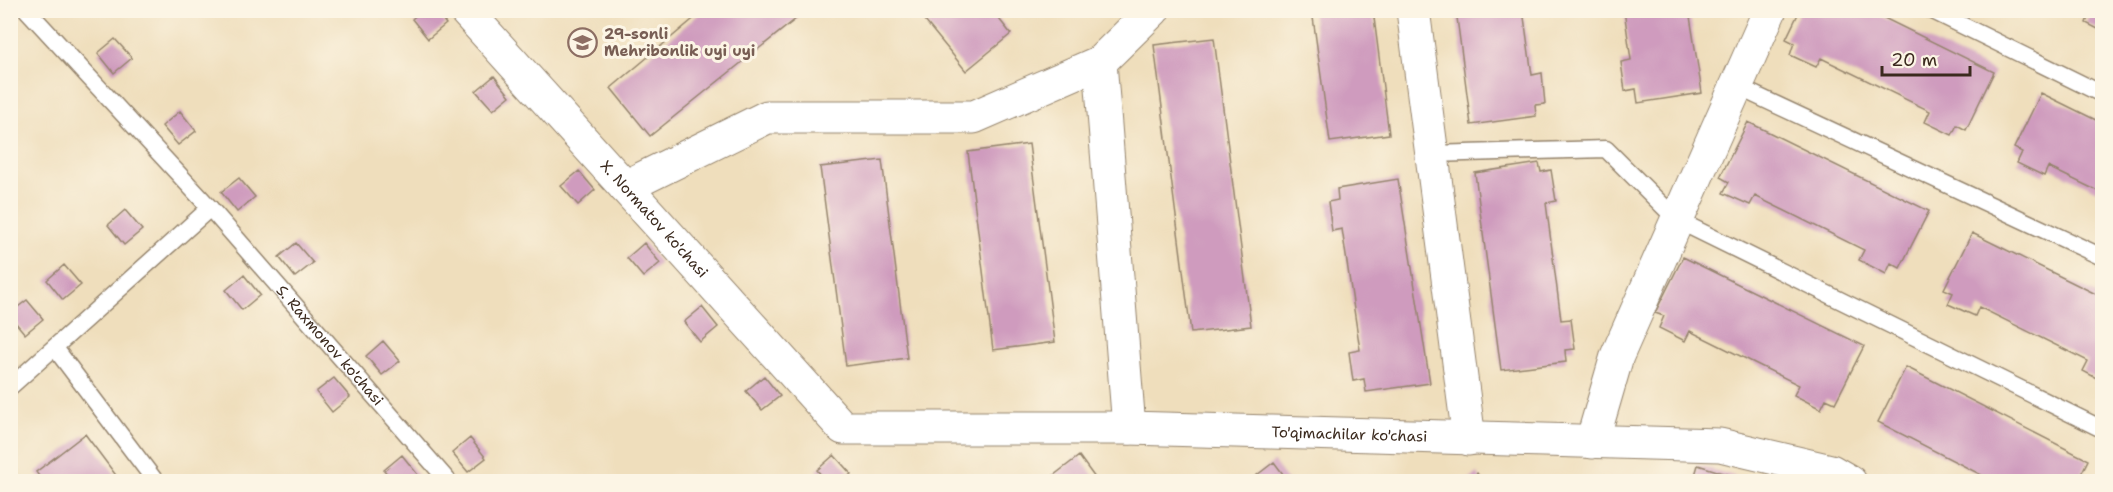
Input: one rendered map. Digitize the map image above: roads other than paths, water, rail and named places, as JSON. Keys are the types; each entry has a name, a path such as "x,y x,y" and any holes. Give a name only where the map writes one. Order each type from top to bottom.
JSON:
{"street":[{"name":"X. Normatov ko'chasi","path":"465,10 843,428"},
{"path":"625,187 767,117 974,117 1100,62 1153,10"},
{"path":"1413,10 1469,440"},
{"path":"1592,442 1617,356 1770,10"},
{"path":"1100,62 1129,428"},
{"name":"To'qimachilar ko'chasi","path":"843,428 1129,428 1469,440 1720,445 1831,471 1850,482"}],"lane":[{"name":"S. Raxmonov ko'chasi","path":"27,10 210,208 449,482"},
{"path":"1931,10 2103,94"},
{"path":"1736,86 2103,256"},
{"path":"1432,154 1606,149 1677,220 2103,429"},
{"path":"10,387 210,208"},
{"path":"55,348 156,482"}],"place":[{"name":"29-sonli Mehribonlik uyi uyi","path":"583,43"}]}
